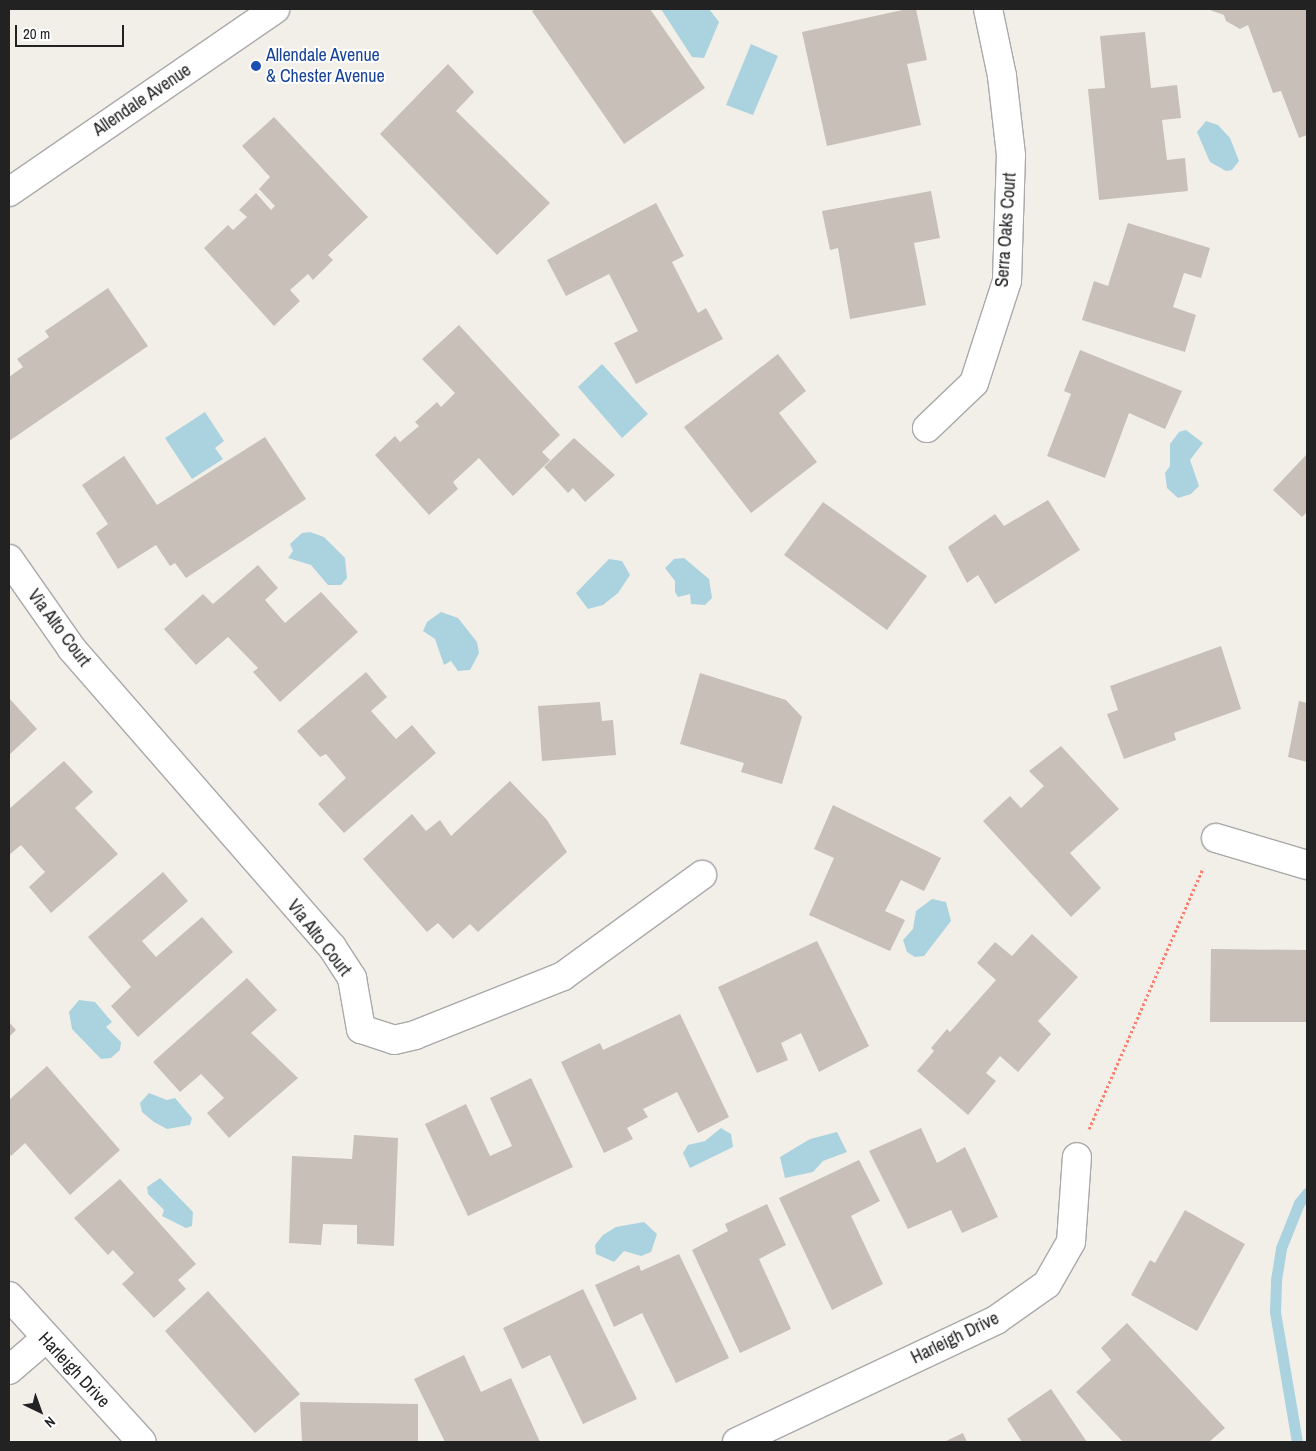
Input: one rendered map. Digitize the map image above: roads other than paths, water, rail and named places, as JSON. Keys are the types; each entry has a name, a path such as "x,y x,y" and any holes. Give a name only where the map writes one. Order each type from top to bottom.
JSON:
{"street":[{"name":"Allendale Avenue","path":"9,192 275,9"},
{"name":"Serra Oaks Court","path":"926,428 974,383 1007,281 1011,155 1002,76 988,9"},
{"name":"Via Alto Court","path":"9,559 72,649 332,948 352,978 361,1029 394,1040 563,976 702,875"},
{"path":"1216,838 1307,865"},
{"name":"Harleigh Drive","path":"737,1442 996,1320 1047,1284 1071,1242 1077,1157"},
{"name":"Harleigh Drive","path":"9,1296 45,1339 142,1442"},
{"path":"9,1370 45,1339"}],"water":[{"path":"661,9 709,9 719,22 704,58 692,57"},
{"path":"751,44 778,56 753,115 726,105"},
{"path":"1206,121 1218,125 1230,138 1239,161 1232,170 1226,171 1210,162 1197,132"},
{"path":"602,364 648,414 622,438 578,387"},
{"path":"205,412 224,441 215,448 223,459 192,479 165,438"},
{"path":"1186,430 1203,443 1190,460 1199,486 1191,494 1178,498 1167,488 1165,473 1170,466 1170,444 1179,432"},
{"path":"310,532 324,537 345,558 347,578 341,585 328,585 311,565 288,558 293,551 290,544 302,533"},
{"path":"684,558 709,579 712,598 705,605 691,604 690,594 678,597 675,592 675,581 665,568 674,559"},
{"path":"609,559 622,561 630,575 618,593 603,605 588,609 576,593"},
{"path":"441,612 458,618 477,642 479,653 470,670 458,671 451,661 444,665 435,639 423,631 427,622"},
{"path":"932,899 946,902 951,921 924,956 915,957 907,952 903,940 913,929 916,911"},
{"path":"79,1000 95,1002 112,1022 106,1027 121,1042 120,1050 111,1058 101,1059 72,1029 69,1012"},
{"path":"149,1093 167,1100 175,1098 192,1118 190,1125 167,1129 154,1122 142,1112 140,1103"},
{"path":"721,1128 731,1134 733,1147 690,1168 683,1153 688,1145 705,1141"},
{"path":"837,1132 847,1152 823,1161 813,1172 785,1178 780,1157 810,1139"},
{"path":"160,1178 193,1212 192,1226 186,1228 162,1216 164,1210 148,1194 147,1187"},
{"path":"644,1222 657,1234 651,1252 641,1256 624,1251 614,1262 596,1254 595,1245 603,1235 616,1227"}],"waterway":[{"path":"1297,1442 1275,1312 1276,1280 1281,1248 1299,1203 1307,1193"}],"place":[{"name":"Allendale Avenue & Chester Avenue","path":"256,66"}]}
